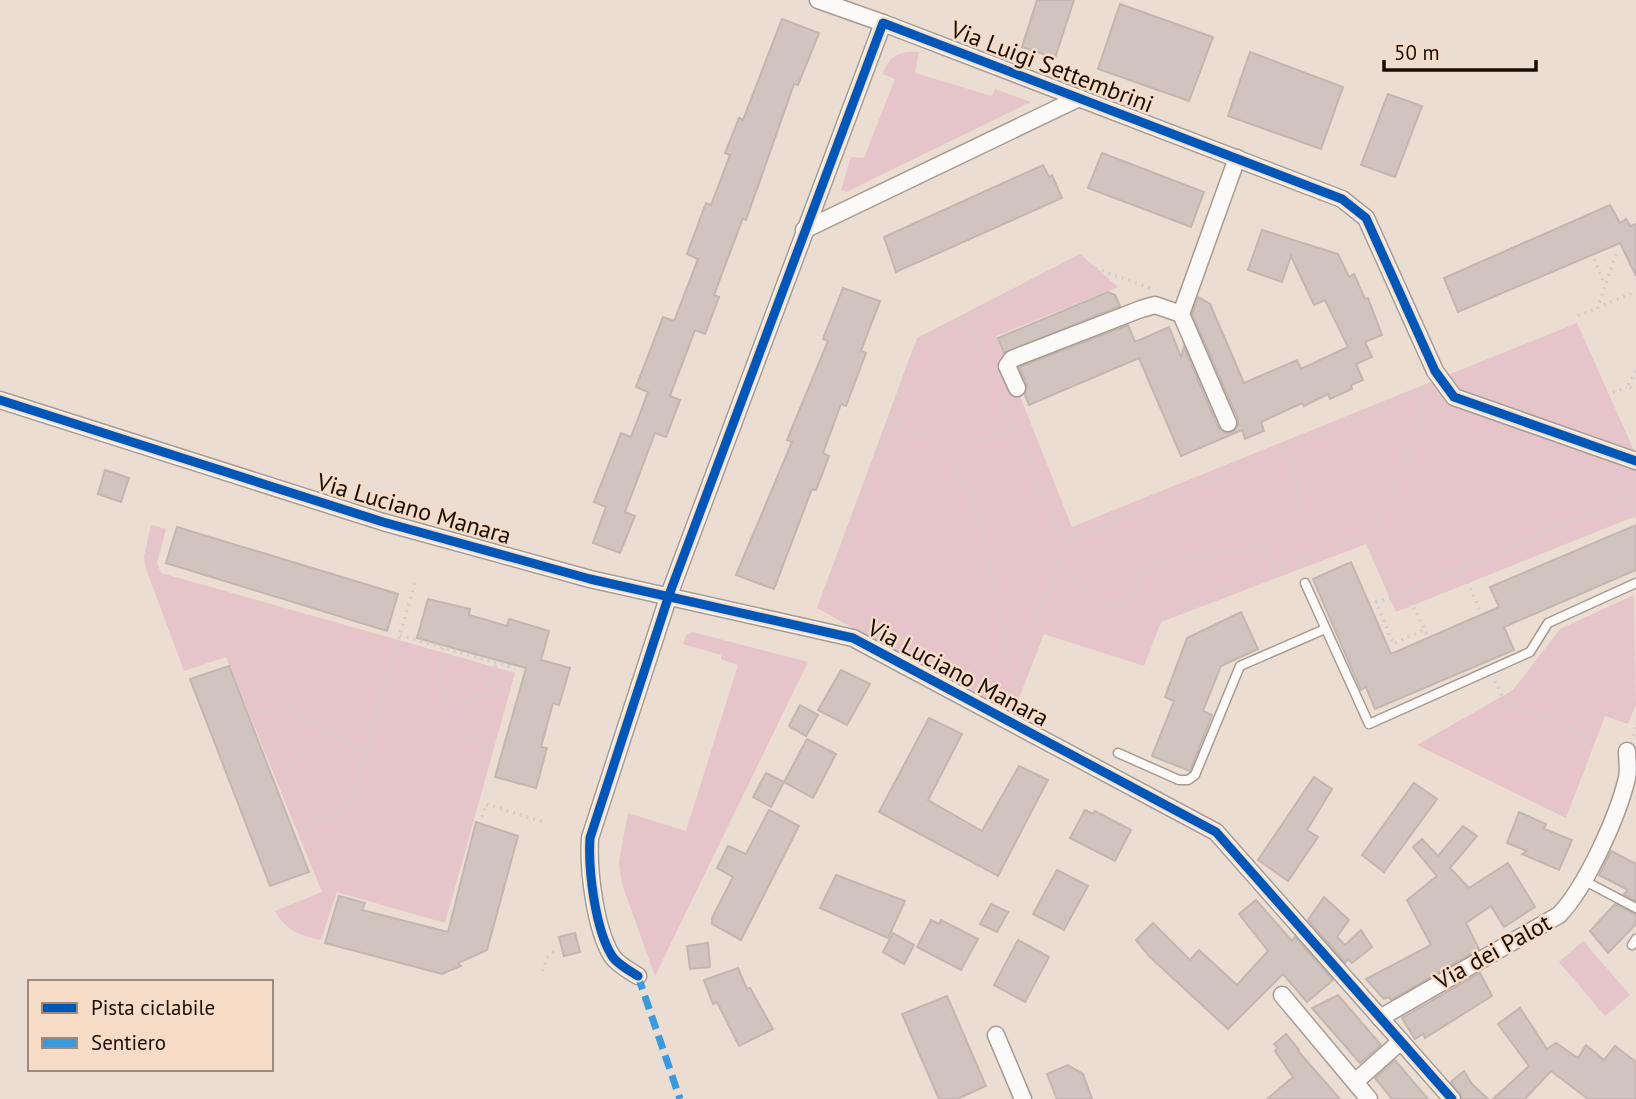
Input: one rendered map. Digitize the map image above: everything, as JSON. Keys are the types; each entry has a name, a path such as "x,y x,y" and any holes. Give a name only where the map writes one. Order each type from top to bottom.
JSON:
{"street":[{"name":"Via Luigi Settembrini","path":"818,0 1342,199 1366,218 1435,371 1454,397 1636,461"},
{"path":"638,976 612,957 603,933 590,878 590,838 669,595 883,23"},
{"path":"804,230 1079,98"},
{"path":"1228,423 1183,307 1237,158"},
{"path":"1017,388 1007,366 1012,359 1141,309 1155,306 1183,307"},
{"name":"Via Luciano Manara","path":"0,400 383,522 590,579 853,638 1216,832 1452,1099"},
{"name":"Via dei Palot","path":"1380,1018 1559,915 1574,900 1603,841 1628,776 1627,751"},
{"path":"1282,995 1369,1099"},
{"path":"996,1035 1023,1099"},
{"path":"1355,1082 1401,1041"}],"lane":[{"path":"1305,583 1369,724 1530,652 1548,623 1636,583"},
{"path":"1118,753 1179,780 1188,780 1195,775 1240,666 1325,629"},
{"path":"1583,880 1636,908"}],"path":[{"path":"1597,309 1617,252"},
{"path":"1594,259 1605,285"},
{"path":"827,590 918,341 1078,262 1183,307"},
{"path":"1578,316 1634,292"},
{"path":"965,319 992,379"},
{"path":"1627,387 1636,371"},
{"path":"1613,393 1627,387 1636,389"},
{"path":"1066,545 1422,389 1422,409 1412,453 1367,537"},
{"path":"997,391 1066,545 1000,717"},
{"path":"889,421 933,437"},
{"path":"970,444 1013,428"},
{"path":"1059,565 1100,602 1114,605 1123,604 1147,567 1157,562 1253,548 1262,544 1275,537 1291,521 1296,505 1296,477 1286,447"},
{"path":"957,467 968,491 990,571 1013,684"},
{"path":"1395,597 1408,594 1636,493"},
{"path":"1628,497 1636,518"},
{"path":"1262,544 1274,570"},
{"path":"1462,569 1480,611"},
{"path":"298,831 350,805 415,583"},
{"path":"1408,594 1427,635"},
{"path":"400,635 515,668"},
{"path":"443,648 439,675 452,712 473,738 491,747"},
{"path":"452,712 484,693 498,663"},
{"path":"1489,671 1506,702 1595,739"},
{"path":"484,693 505,695"},
{"path":"254,712 288,708 366,752"},
{"path":"282,773 327,731"},
{"path":"482,817 486,804 543,822"},
{"path":"542,971 548,957 555,951"}],"shaded area":[{"path":"906,52 919,52 915,73 992,96 995,89 1031,102 846,192 841,190 851,157 864,158 895,79 883,74 885,68 896,56"},
{"path":"1080,254 1118,287 996,336 1072,527 1577,323 1636,455 1636,516 1396,612 1366,544 1161,622 1144,666 1044,634 1012,716 817,608 917,338"},
{"path":"151,525 166,529 157,563 161,573 515,673 445,923 337,892 321,940 294,931 279,918 275,911 322,892 226,657 184,671 145,566 144,556"},
{"path":"1634,595 1636,704 1628,724 1605,716 1566,818 1417,745 1513,690 1560,629"},
{"path":"692,632 808,662 655,976 622,884 619,862 628,813 686,831 738,665 721,659 721,655 683,644 686,635"},
{"path":"1583,941 1630,995 1605,1016 1559,962"}],"building":[{"path":"1037,0 1074,0 1055,58 1022,47"},
{"path":"1120,4 1213,37 1189,101 1098,69"},
{"path":"782,19 819,33 798,85 794,84 746,220 743,218 714,295 719,297 705,334 695,330 670,396 680,400 666,437 655,433 625,512 635,516 620,553 593,543 606,507 594,502 621,433 631,437 648,392 636,387 663,317 674,321 698,259 687,254 706,203 711,205 730,155 725,153 739,118 743,120"},
{"path":"1250,52 1343,87 1321,149 1228,116"},
{"path":"1388,94 1422,106 1395,177 1361,165"},
{"path":"1102,153 1204,192 1191,227 1088,188"},
{"path":"1043,165 1049,177 1052,175 1062,198 896,272 884,237"},
{"path":"1610,205 1620,223 1626,219 1630,226 1636,224 1636,276 1620,243 1458,312 1444,278"},
{"path":"1262,230 1338,254 1349,277 1354,274 1365,299 1368,298 1382,335 1365,342 1372,357 1356,364 1363,380 1351,385 1352,389 1330,399 1328,394 1304,406 1302,403 1261,422 1264,431 1245,439 1242,430 1181,456 1139,358 1029,405 1025,395 1027,384 1019,367 1128,325 1135,342 1169,327 1181,357 1184,347 1218,427 1226,433 1233,432 1238,425 1238,419 1192,314 1198,297 1210,304 1244,383 1297,360 1301,369 1348,347 1325,300 1314,305 1291,256 1282,282 1248,270"},
{"path":"843,288 880,301 861,351 866,353 846,406 841,404 823,453 829,456 816,490 812,489 774,589 736,575 792,442 787,440 828,341 823,339"},
{"path":"1108,292 1115,295 1120,306 1004,353 998,338"},
{"path":"105,470 129,478 121,502 98,494"},
{"path":"1636,525 1636,570 1504,627 1514,650 1375,709 1366,687 1361,690 1313,579 1351,562 1391,654 1499,607 1490,587"},
{"path":"177,527 398,594 387,631 166,563"},
{"path":"428,599 470,609 469,615 507,626 509,619 549,631 541,660 570,668 559,705 553,703 541,747 547,748 536,788 495,777 526,668 417,638"},
{"path":"1241,612 1258,649 1221,666 1203,711 1212,715 1190,771 1152,756 1174,701 1165,697 1187,638"},
{"path":"229,666 309,872 270,886 190,679"},
{"path":"841,670 870,684 847,725 818,710"},
{"path":"800,705 818,715 806,736 789,726"},
{"path":"929,718 962,734 928,800 982,831 1019,766 1048,780 998,876 879,812"},
{"path":"807,739 836,754 813,798 784,782"},
{"path":"766,773 784,782 771,807 753,797"},
{"path":"1314,777 1332,789 1307,830 1318,837 1288,881 1258,860"},
{"path":"1414,783 1437,799 1384,872 1362,855"},
{"path":"769,810 799,826 741,940 712,924 712,918 733,877 717,868 728,846 746,854"},
{"path":"1085,810 1093,814 1095,811 1131,830 1115,861 1070,838"},
{"path":"1519,812 1546,824 1544,829 1572,840 1559,870 1522,854 1527,851 1507,843"},
{"path":"476,822 518,836 487,950 458,963 461,966 442,974 325,943 339,896 365,903 362,910 448,932"},
{"path":"1463,826 1477,836 1450,868 1469,888 1508,863 1535,907 1504,927 1491,906 1466,923 1479,949 1391,1000 1389,997 1384,999 1366,979 1431,945 1407,900 1437,876 1413,847 1422,839 1438,856"},
{"path":"1611,851 1636,864 1636,901 1624,894 1628,890 1599,875"},
{"path":"1057,870 1088,886 1064,930 1033,914"},
{"path":"836,875 905,901 888,938 820,908"},
{"path":"1324,897 1349,920 1337,937 1345,945 1361,930 1372,947 1352,963 1348,959 1345,963 1308,920"},
{"path":"1256,900 1292,941 1295,937 1333,980 1307,1002 1283,974 1228,1029 1150,957 1136,940 1153,923 1190,960 1199,950 1237,985 1268,951 1239,914"},
{"path":"991,904 1008,912 997,932 980,924"},
{"path":"1615,904 1636,914 1636,924 1608,953 1590,931"},
{"path":"931,920 939,924 941,920 978,939 961,970 917,947"},
{"path":"575,933 580,952 564,956 559,937"},
{"path":"893,933 914,945 904,964 883,952"},
{"path":"1018,940 1049,957 1025,1002 994,985"},
{"path":"708,943 710,967 690,969 687,946"},
{"path":"738,968 747,989 750,988 773,1029 739,1046 717,1002 713,1004 704,980"},
{"path":"1480,973 1492,996 1425,1038 1423,1034 1415,1039 1402,1018"},
{"path":"1338,995 1381,1045 1360,1063 1312,1008"},
{"path":"947,996 986,1086 957,1099 939,1099 902,1014"},
{"path":"1520,1008 1547,1049 1556,1043 1578,1058 1586,1045 1604,1060 1615,1046 1636,1062 1636,1099 1588,1099 1551,1071 1525,1099 1493,1099 1529,1066 1498,1024"},
{"path":"1286,1034 1340,1099 1267,1099 1293,1077 1275,1051 1278,1048 1274,1044"},
{"path":"1395,1060 1428,1099 1392,1099 1375,1078"},
{"path":"1068,1065 1083,1074 1092,1099 1057,1099 1047,1074"},
{"path":"1464,1071 1472,1084 1488,1099 1462,1099 1451,1082"}],"marked path":[{"path":"638,976 680,1099"}],"cycle path":[{"path":"638,976 614,959 601,931 590,866 590,838 669,595 883,23 1342,199 1366,218 1435,371 1454,397 1636,461"},
{"path":"0,400 383,522 590,579 853,638 1216,832 1452,1099"}]}
